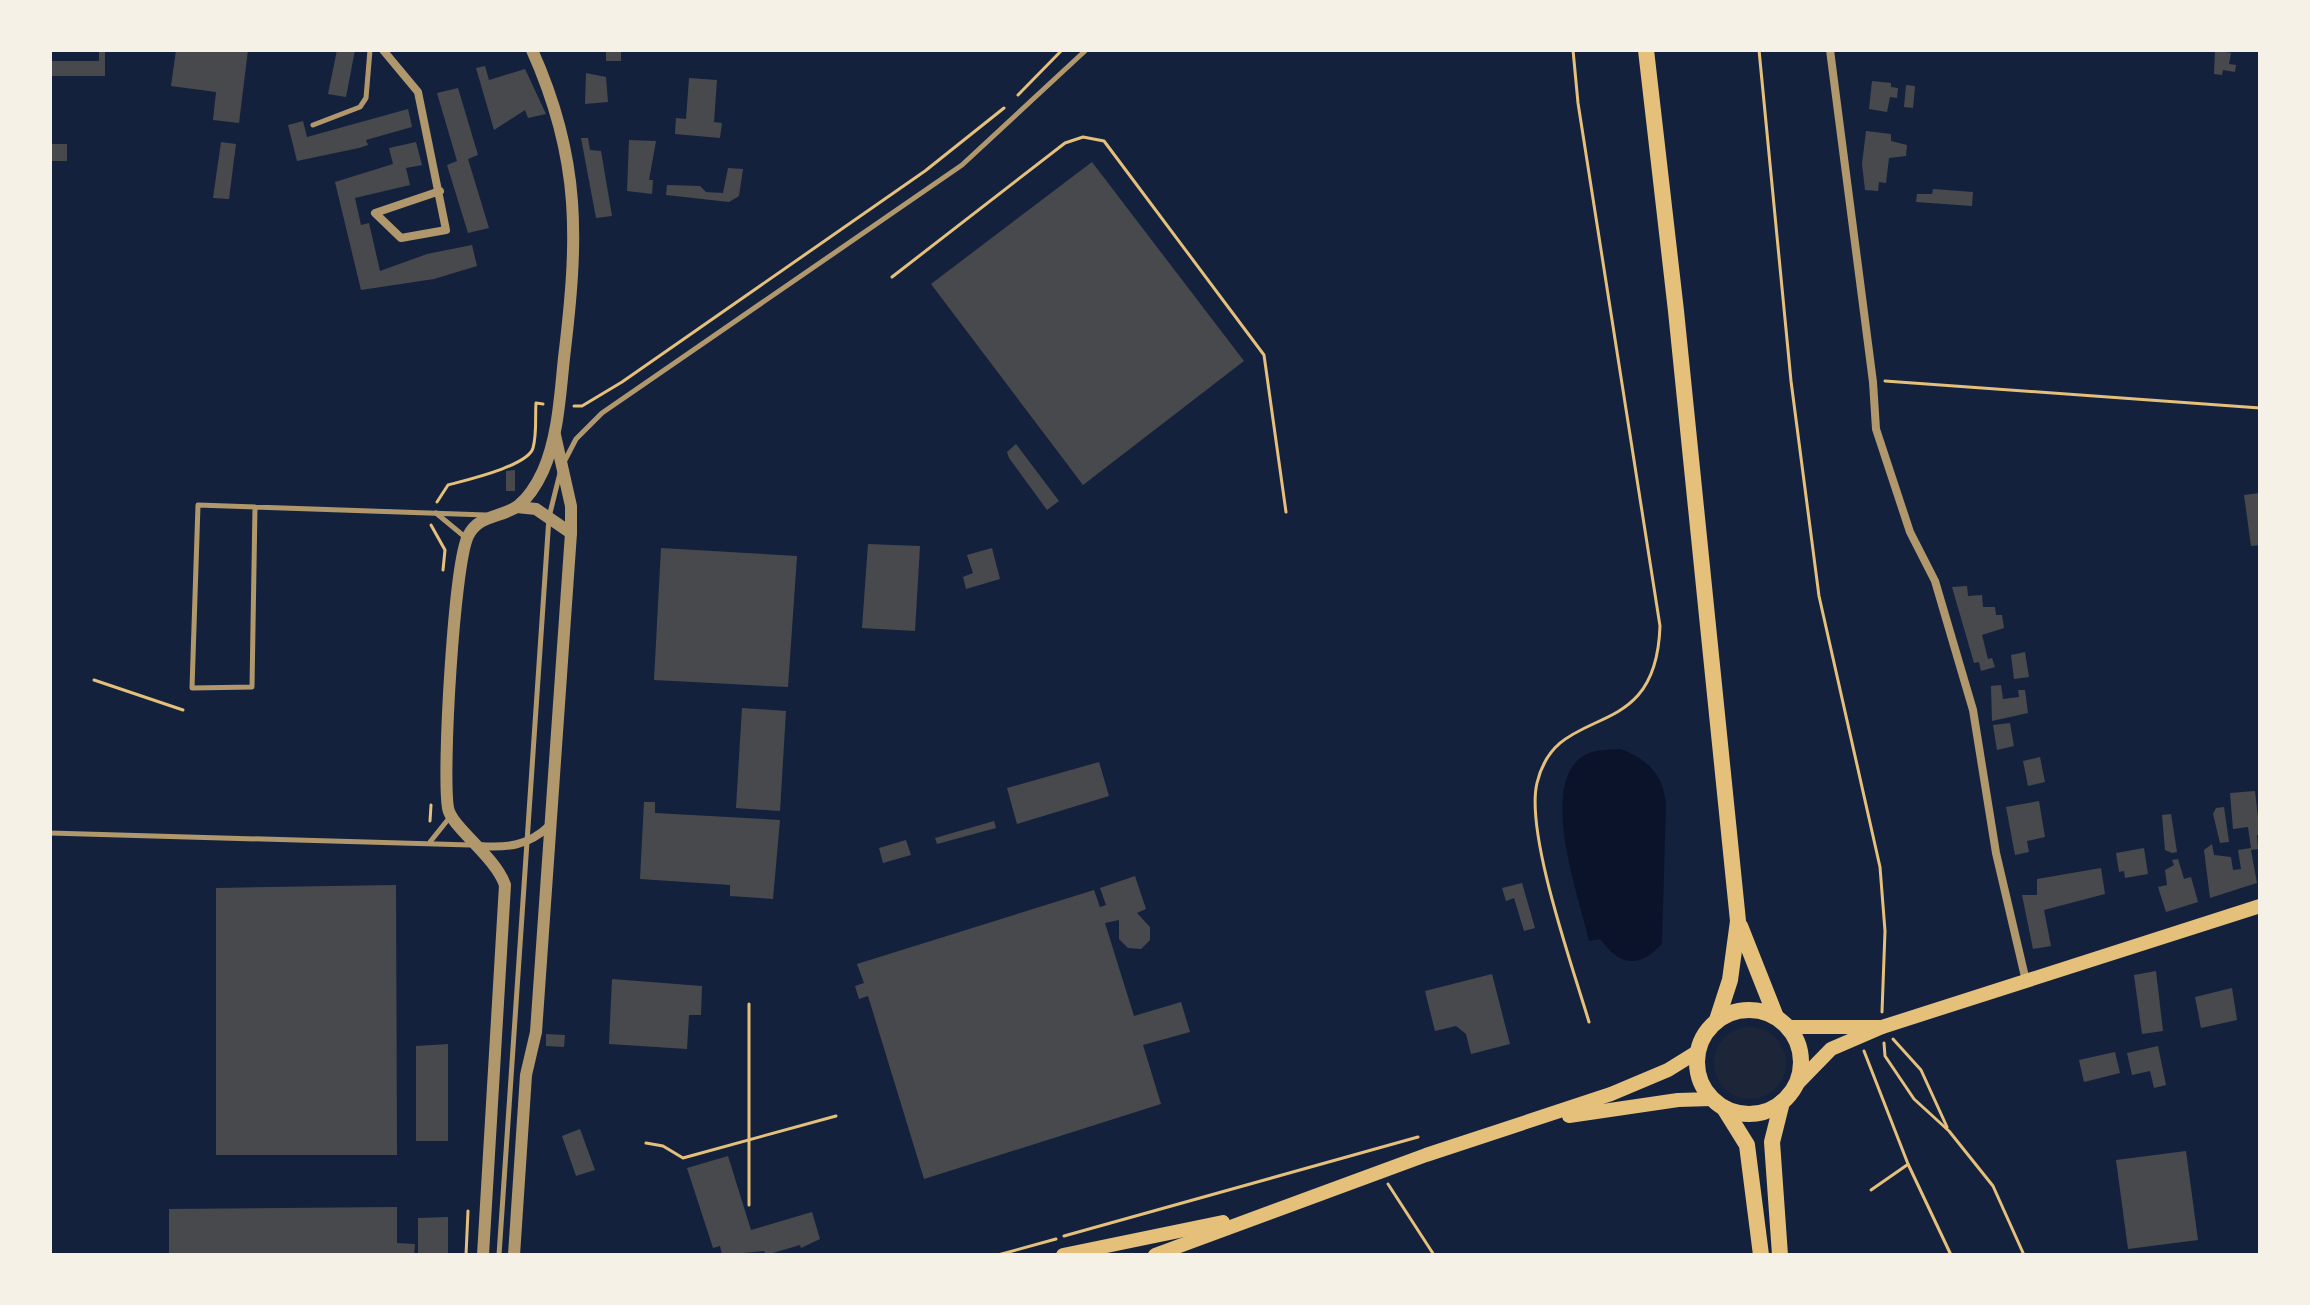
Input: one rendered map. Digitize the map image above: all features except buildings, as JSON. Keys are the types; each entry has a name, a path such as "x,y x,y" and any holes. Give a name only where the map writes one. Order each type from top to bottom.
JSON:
{"main road":[{"path":"1646,50 1676,311 1738,921 1730,980 1717,1020 1704,1034 1697,1052 1698,1077 1747,1145 1761,1255"},
{"path":"1780,1255 1772,1142 1782,1102 1831,1049 1882,1027 2260,906"},
{"path":"1738,921 1782,1022 1801,1055 1796,1085"},
{"path":"1717,1020 1746,1009 1782,1022 1882,1027"},
{"path":"1155,1255 1251,1217 1384,1173 1426,1155 1533,1122 1668,1070 1697,1052"},
{"path":"1533,1122 1678,1100 1718,1104 1754,1114 1782,1102"},
{"path":"1063,1255 1167,1231 1251,1217"}],"street":[{"path":"383,50 418,92 440,191 446,230 401,238 375,213 440,191"},
{"path":"517,507 539,479 554,432 575,245 570,162 557,109 532,50"},
{"path":"1830,50 1873,382 1876,429 1910,532 1935,581 1973,710 1996,853 2026,981"},
{"path":"514,1255 526,1075 536,1032 571,533 571,506 554,432"},
{"path":"483,1255 505,885 499,870 450,816 447,759 467,538 475,525 491,515 517,507 536,509 571,533"},
{"path":"479,846 504,848 525,843 549,826"}],"lane":[{"path":"313,125 360,107 366,98 370,50"},
{"path":"499,1255 549,517 562,467 576,439 602,413 962,165 1086,50"},
{"path":"255,507 252,687 192,688 198,505 491,515"},
{"path":"435,513 467,538"},
{"path":"430,842 450,816"},
{"path":"50,833 430,842 479,846"}],"path":[{"path":"443,581 445,550 431,524 438,496 448,485 490,473 528,457 533,449 536,403 582,406 622,382 905,185 1009,103 1062,50"},
{"path":"1573,50 1578,103 1660,626 1659,655 1648,685 1619,714 1571,733 1556,747 1537,783 1535,828 1589,1022"},
{"path":"1759,50 1791,381 1819,596 1880,867 1885,931 1882,1027 1885,1056 1914,1099 1949,1131 1993,1186 2024,1255"},
{"path":"892,277 1065,143 1083,137 1104,141 1264,355 1286,512"},
{"path":"1873,382 2260,408"},
{"path":"94,680 183,710"},
{"path":"430,842 431,797"},
{"path":"749,1004 749,1205"},
{"path":"1882,1027 1921,1070 1949,1131"},
{"path":"1863,1035 1866,1061 1908,1164 1951,1255"},
{"path":"646,1143 663,1146 683,1158 836,1116"},
{"path":"998,1255 1418,1137"},
{"path":"1871,1190 1908,1164"},
{"path":"1384,1173 1392,1195 1434,1255"},
{"path":"466,1255 469,1210"}],"shaded area":[{"path":"1621,749 1646,763 1658,776 1666,804 1662,944 1637,961 1615,955 1600,939 1589,941 1571,872 1563,819 1563,794 1568,774 1580,758 1594,751"},
{"path":"1750,1027 1776,1037 1786,1063 1776,1089 1750,1099 1724,1089 1714,1063 1724,1037"}]}
